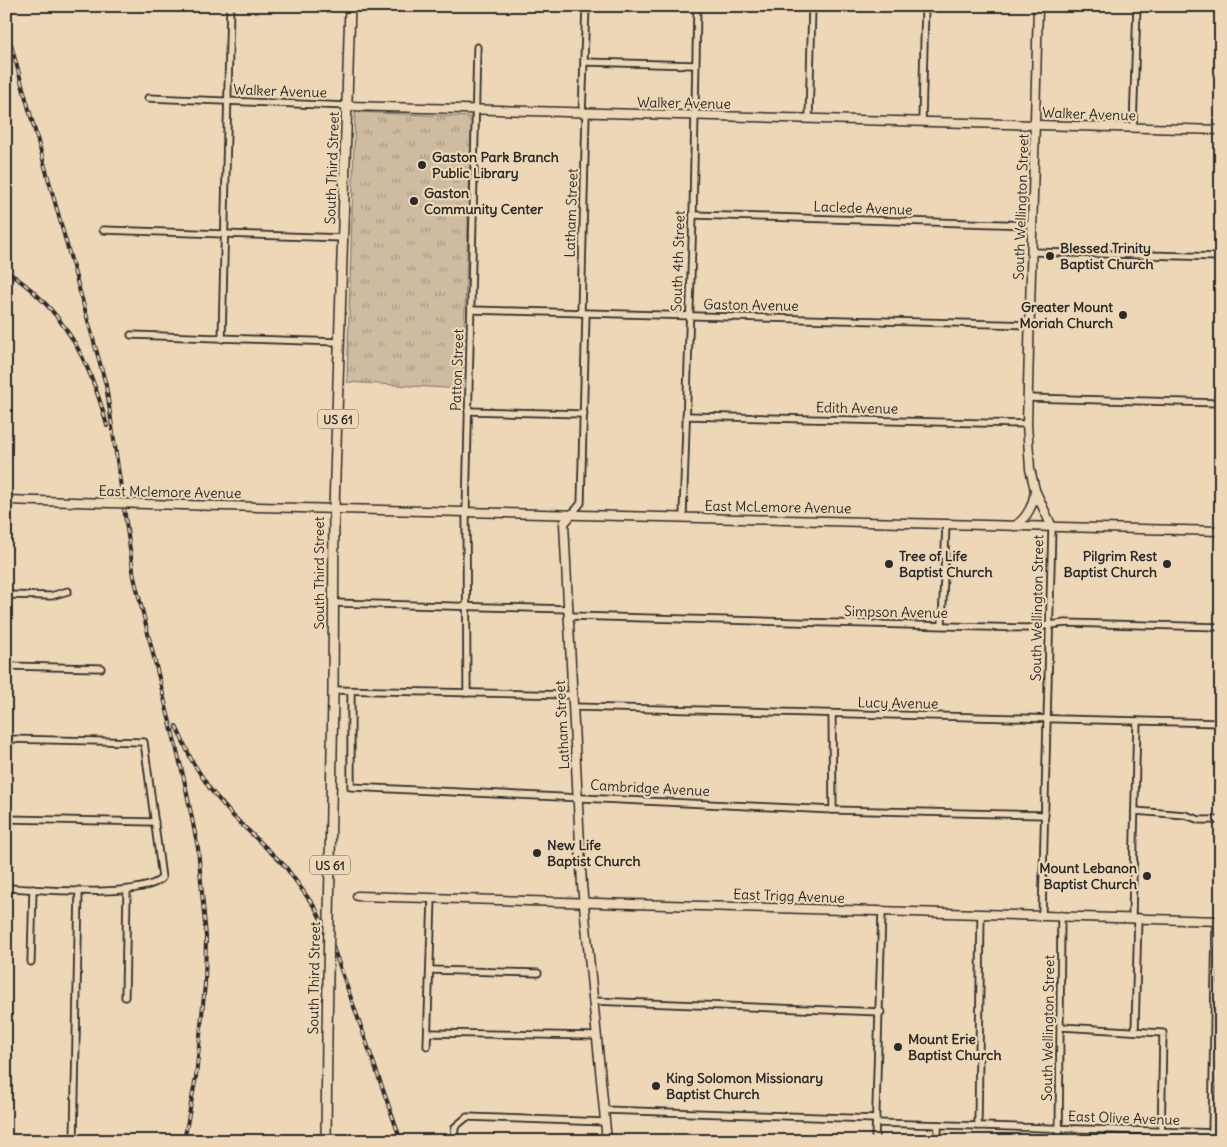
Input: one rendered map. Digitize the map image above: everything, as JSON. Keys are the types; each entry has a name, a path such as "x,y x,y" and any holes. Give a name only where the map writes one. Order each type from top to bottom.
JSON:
{"main road":[{"name":"South Third Street","path":"326,1141 334,508 350,6"}],"street":[{"path":"222,338 230,6"},
{"name":"Latham Street","path":"586,6 584,62 584,414 581,503 564,523 584,902 607,1141"},
{"name":"South 4th Street","path":"683,517 693,215 697,6"},
{"path":"809,118 812,6"},
{"path":"922,122 925,6"},
{"name":"South Wellington Street","path":"1038,6 1027,424 1030,468 1035,490 1052,527 1042,914"},
{"path":"1132,128 1137,6"},
{"name":"Patton Street","path":"467,693 466,511 478,47"},
{"path":"584,62 695,65"},
{"name":"Walker Avenue","path":"148,98 584,114 809,118 1221,130"},
{"name":"Laclede Avenue","path":"693,215 1033,225"},
{"path":"103,230 343,238"},
{"path":"1032,252 1221,257"},
{"name":"Gaston Avenue","path":"472,310 1030,325"},
{"path":"131,335 340,342"},
{"path":"1027,398 1221,403"},
{"path":"468,411 584,414"},
{"name":"Edith Avenue","path":"686,416 1027,424"},
{"path":"1014,526 1023,520 1029,510 1035,490"},
{"name":"East Mclemore Avenue","path":"6,500 334,508"},
{"name":"East McLemore Avenue","path":"334,508 1221,531"},
{"path":"942,625 946,524"},
{"path":"6,595 51,596 68,591"},
{"name":"Simpson Avenue","path":"333,603 1027,628 1071,623 1221,627"},
{"path":"6,666 100,668"},
{"path":"333,693 351,691 573,696"},
{"name":"Cambridge Avenue","path":"351,691 351,787 833,810 1044,815"},
{"name":"Lucy Avenue","path":"574,707 1221,723"},
{"path":"832,714 833,810"},
{"path":"1135,1031 1137,721"},
{"path":"6,739 144,742 162,878 156,884 127,891 6,888"},
{"path":"1135,811 1185,815 1200,820 1221,820"},
{"path":"6,819 155,822"},
{"path":"31,962 34,889"},
{"path":"74,1141 80,890"},
{"path":"124,997 127,891"},
{"name":"East Trigg Avenue","path":"357,896 981,914 1042,914 1218,921"},
{"path":"428,1046 432,898"},
{"path":"876,1141 882,911"},
{"path":"978,1126 981,914"},
{"name":"South Wellington Street","path":"1059,1141 1061,915"},
{"path":"1212,1133 1218,921"},
{"path":"430,970 538,973"},
{"path":"594,1001 880,1012"},
{"path":"1061,1027 1163,1033 1161,1141"},
{"path":"428,1033 596,1036"},
{"name":"East Olive Avenue","path":"604,1110 938,1125 1221,1133"},
{"path":"454,1141 455,1127 467,1117 605,1122"},
{"path":"938,1125 938,1141"}],"green space":[{"path":"355,112 472,117 462,389 347,382"}],"railway":[{"path":"6,27 106,385 134,577 184,779 198,848 206,937 205,984 196,1077 184,1141"},
{"path":"6,271 26,285 44,302 72,338 92,380 107,426"},
{"path":"176,726 192,761 210,789 232,815 285,866 316,909 332,944 401,1141"}],"place":[{"name":"Gaston Park Branch Public Library","path":"422,165"},
{"name":"Gaston Community Center","path":"414,201"},
{"name":"Blessed Trinity Baptist Church","path":"1050,256"},
{"name":"Greater Mount Moriah Church","path":"1123,315"},
{"name":"Tree of Life Baptist Church","path":"889,564"},
{"name":"Pilgrim Rest Baptist Church","path":"1167,564"},
{"name":"New Life Baptist Church","path":"537,853"},
{"name":"Mount Lebanon Baptist Church","path":"1147,876"},
{"name":"Mount Erie Baptist Church","path":"898,1047"},
{"name":"King Solomon Missionary Baptist Church","path":"656,1086"}]}
